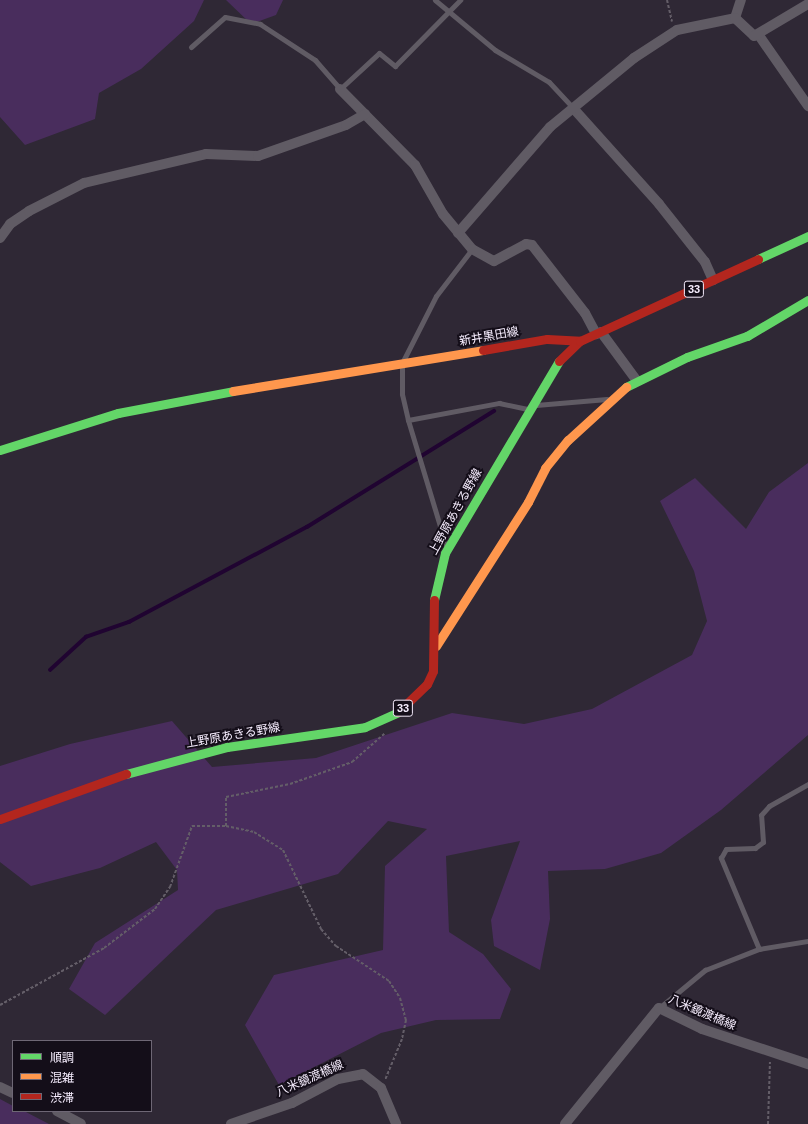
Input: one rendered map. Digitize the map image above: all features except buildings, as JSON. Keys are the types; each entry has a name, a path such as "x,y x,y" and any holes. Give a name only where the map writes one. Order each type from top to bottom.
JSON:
{"street":[{"path":"735,18 741,0"},
{"path":"735,18 754,36 808,4"},
{"path":"458,233 550,127 599,84 676,32 735,18"},
{"path":"758,34 808,106"},
{"path":"340,89 415,165 458,233 472,249 494,261 526,244 532,245 585,313 598,333 637,381"},
{"path":"573,108 659,204 705,262 713,280"},
{"path":"0,238 10,224 29,211 84,183 206,154 258,156 346,125 365,114"},
{"name":"上野原あきる野線","path":"0,819 61,795 174,759 227,746 365,727 386,719 427,684 436,646 434,590 447,549 529,407 556,364 580,341 808,236"},
{"path":"436,646 528,502 545,468 568,440 614,398 637,381 686,357 747,336 808,300"},
{"name":"新井黒田線","path":"0,450 118,413 547,339 580,341"},
{"name":"八米鏡渡橋線","path":"565,1124 659,1008 702,1028 808,1064"},
{"name":"八米鏡渡橋線","path":"231,1124 292,1103 354,1074 372,1078 381,1088"},
{"path":"0,1087 12,1093"},
{"path":"381,1088 396,1124"},
{"path":"59,1112 81,1124"}],"lane":[{"path":"435,0 451,11 495,50 549,82 573,108"},
{"path":"191,48 225,17 260,24 315,60 340,89 379,53 395,66 451,11 460,0"},
{"path":"447,549 420,466 408,420 402,394 402,363 436,296 472,249"},
{"path":"408,420 499,403 529,407 614,398"},
{"path":"759,949 721,858 726,849 755,848 763,842 761,815 769,806 808,784"},
{"path":"659,1008 705,970 759,949 808,941"}],"path":[{"path":"667,0 676,32"},
{"path":"226,826 226,797 290,784 352,762 387,730"},
{"path":"0,1005 104,948 155,909 170,887 192,826 226,826 254,832 283,850 321,929 336,946 389,981 400,998 406,1020 402,1039 381,1088"},
{"path":"768,1124 767,1070 772,1053"}],"shaded area":[{"path":"0,0 204,0 194,21 141,69 99,93 95,119 25,145 0,117"},
{"path":"226,0 283,0 276,15 251,24"},
{"path":"808,463 808,735 721,810 661,853 605,869 548,871 550,919 540,970 494,946 491,920 520,841 446,856 449,932 483,954 511,989 500,1019 436,1020 381,1033 279,1085 245,1025 274,975 383,950 385,866 427,829 388,821 338,874 216,910 105,1015 69,989 95,943 178,890 177,870 156,842 100,868 31,886 0,862 0,766 70,744 172,721 212,767 316,758 452,713 524,724 592,709 692,655 707,621 694,571 660,501 695,478 746,529 769,492"},
{"path":"0,1099 12,1105 12,1112 26,1112 49,1124 0,1124"}],"waterway":[{"path":"50,670 86,637 129,622 307,527 494,411"}],"traffic: fast":[{"path":"758,259 808,236"},
{"path":"626,387 687,357 747,336 808,300"},
{"path":"434,600 445,553 559,361"},
{"path":"0,450 118,413 233,391"},
{"path":"126,774 227,747 365,727 398,712"}],"traffic: slow":[{"path":"233,391 483,350"},
{"path":"436,646 528,502 545,468 568,440 626,387"}],"traffic: jam":[{"path":"559,361 580,341 758,259"},
{"path":"483,350 547,339 580,341"},
{"path":"398,712 427,684 433,671 434,600"},
{"path":"0,819 126,774"}]}
